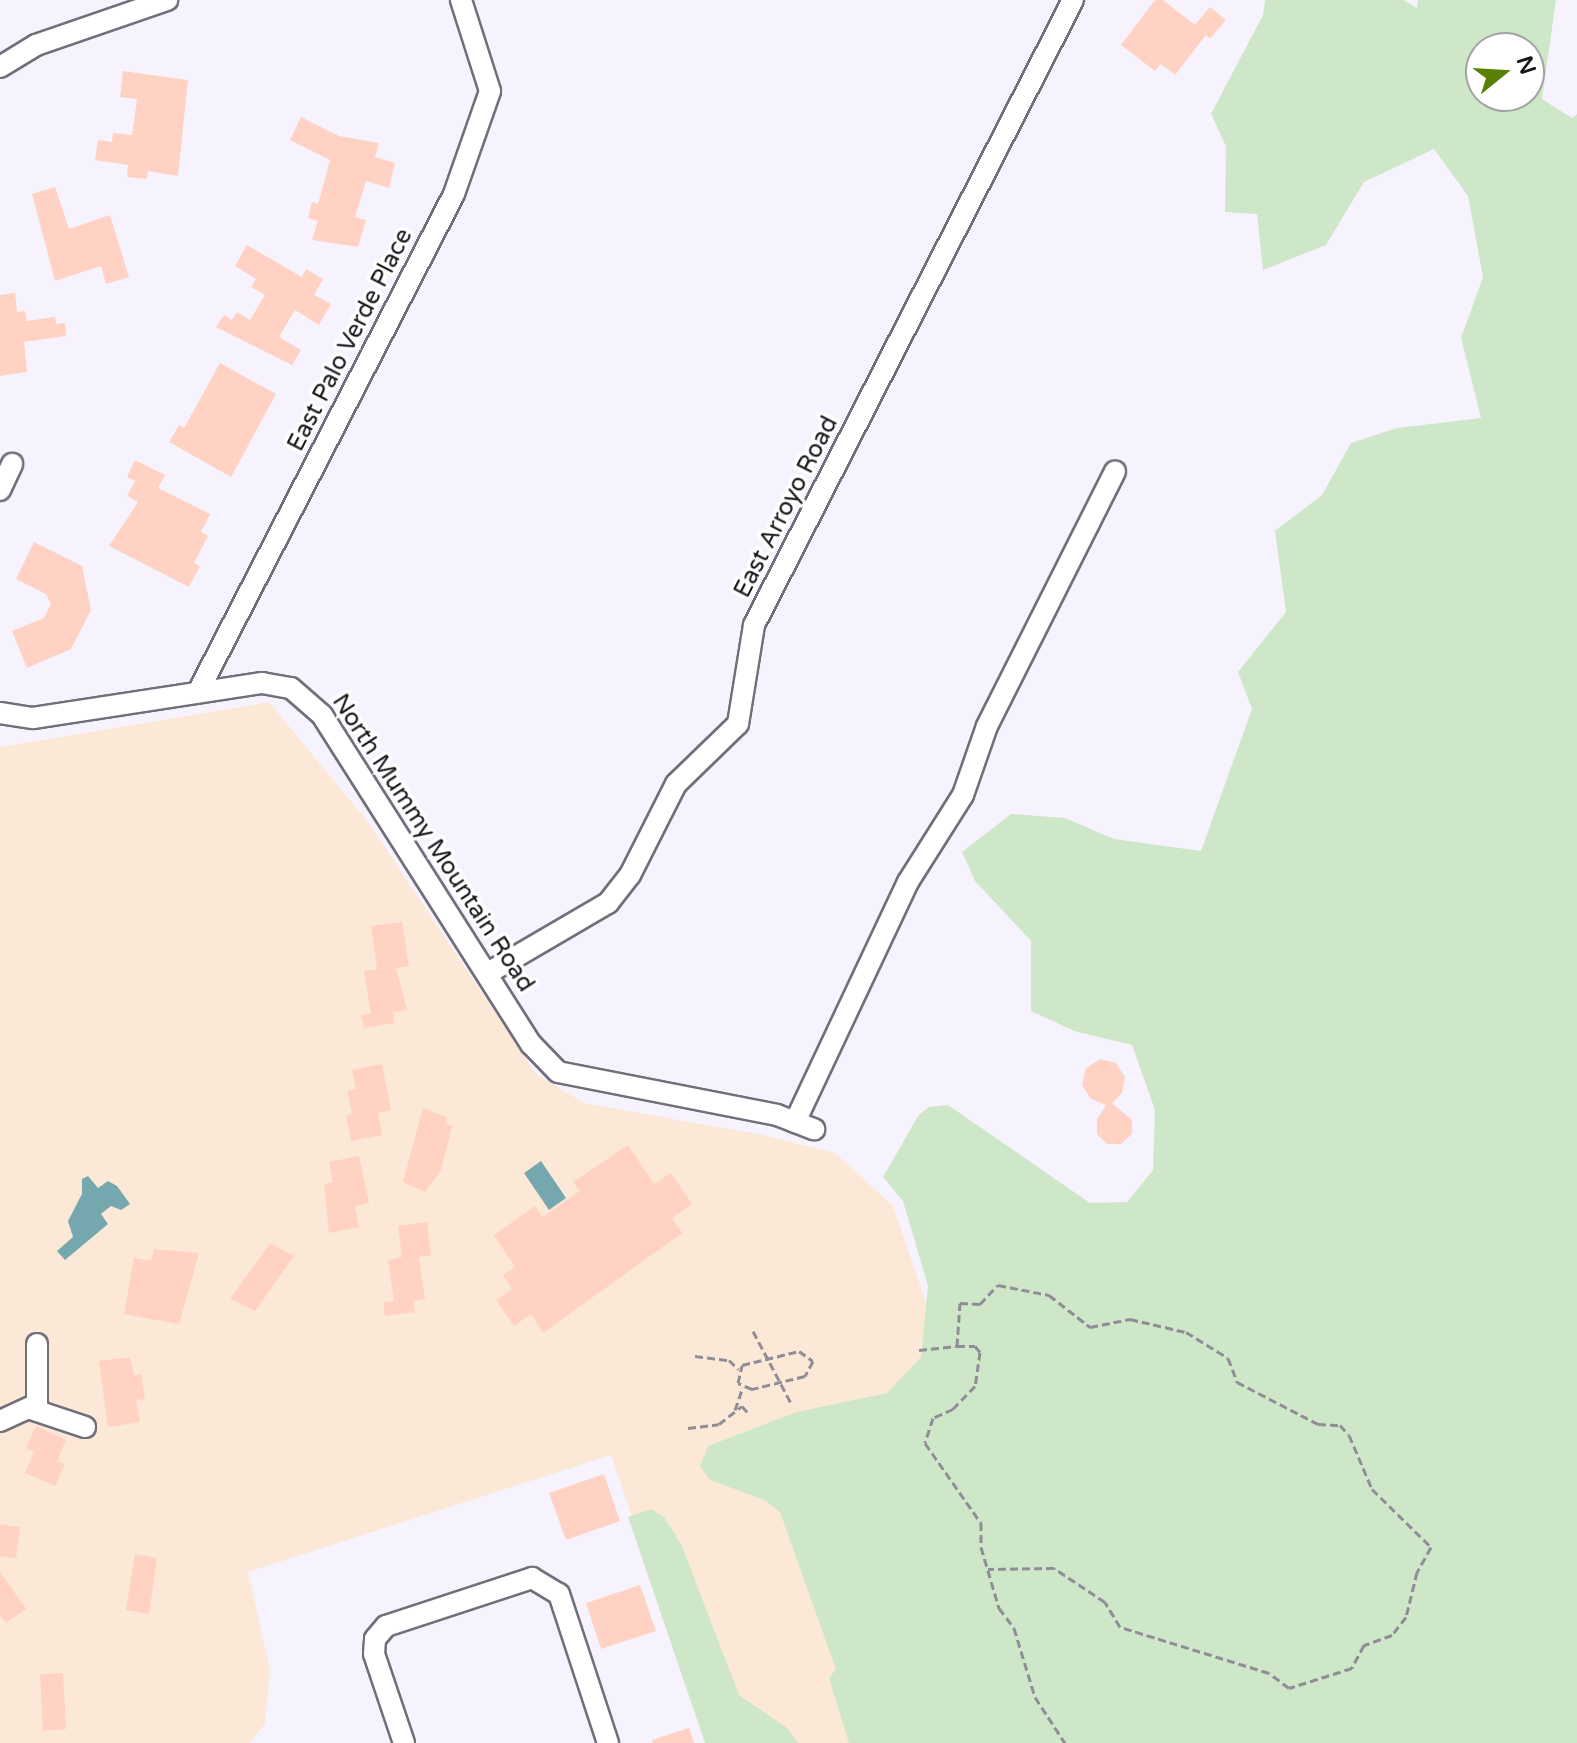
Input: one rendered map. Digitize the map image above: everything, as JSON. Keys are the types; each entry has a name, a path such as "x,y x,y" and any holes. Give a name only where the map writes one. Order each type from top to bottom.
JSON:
{"street":[{"path":"0,67 36,45 167,0"},
{"name":"East Palo Verde Place","path":"198,692 454,194 490,91 461,0"},
{"name":"East Arroyo Road","path":"488,973 608,903 630,875 676,784 738,724 754,625 1073,0"},
{"path":"0,490 12,464"},
{"name":"North Mummy Mountain Road","path":"0,713 33,718 262,683 291,688 313,703 531,1044 558,1072 804,1126 908,882 963,795 987,726 1115,471"},
{"path":"31,1409 38,1395 37,1344"},
{"path":"0,1421 31,1409 85,1427"},
{"path":"404,1743 374,1654 375,1639 386,1626 532,1578 559,1594 608,1743"}],"path":[{"path":"957,1346 960,1303 980,1304 998,1285 1049,1295 1074,1320 1090,1327 1130,1319 1186,1332 1228,1358 1237,1382 1318,1424 1340,1425 1349,1435 1372,1489 1431,1547 1417,1572 1406,1617 1392,1635 1364,1645 1352,1668 1289,1688 1269,1673 1120,1627 1105,1602 1054,1568 988,1569"},
{"path":"753,1331 770,1359 777,1382 791,1403"},
{"path":"919,1350 975,1346 980,1352 975,1386 953,1409 933,1418 925,1443 981,1523 988,1569 999,1608 1014,1628 1030,1670 1035,1697 1065,1743"},
{"path":"738,1369 799,1351 813,1361 805,1376 743,1387"},
{"path":"695,1356 729,1360 738,1369 743,1387 735,1410"},
{"path":"688,1428 719,1424 742,1406 749,1414"}],"shaded area":[{"path":"269,702 368,822 536,1074 584,1103 763,1135 835,1153 893,1206 1077,1743 709,1743 611,1455 248,1572 270,1670 265,1724 249,1743 0,1743 0,747"}],"green space":[{"path":"1265,0 1403,0 1417,8 1418,0 1556,0 1545,78 1545,32 1465,32 1465,112 1545,112 1545,101 1572,118 1577,114 1577,1743 849,1743 829,1678 836,1669 780,1512 764,1500 710,1480 700,1466 708,1446 797,1412 887,1393 921,1357 928,1286 903,1201 883,1177 918,1116 929,1107 948,1105 1090,1203 1127,1202 1153,1170 1155,1110 1132,1045 1074,1031 1031,1011 1031,941 975,881 962,852 1011,814 1065,818 1114,839 1201,851 1252,709 1238,672 1286,612 1275,531 1322,495 1351,443 1397,428 1481,418 1461,338 1483,277 1468,196 1434,149 1364,182 1326,245 1263,270 1257,214 1225,212 1226,146 1211,114 1263,15"},
{"path":"651,1509 664,1517 681,1544 739,1695 787,1728 798,1743 705,1743 628,1517"}],"water":[{"path":"541,1161 566,1198 549,1210 524,1173"},
{"path":"88,1176 98,1188 108,1181 117,1186 130,1204 121,1210 111,1206 101,1214 108,1224 65,1260 57,1251 73,1237 68,1221 82,1194 82,1179"}],"building":[{"path":"1155,0 1163,0 1195,25 1210,7 1226,20 1210,39 1206,35 1175,75 1161,64 1155,71 1121,45"},
{"path":"123,71 188,80 178,176 148,171 147,179 127,177 128,165 95,160 98,140 112,142 113,133 132,135 137,99 120,97"},
{"path":"301,117 339,136 379,143 375,157 395,163 389,188 366,181 355,217 366,220 358,247 312,240 318,221 308,218 312,202 318,204 330,160 290,140"},
{"path":"55,187 69,229 110,215 129,277 106,284 101,266 55,281 32,194"},
{"path":"247,245 302,277 306,269 323,279 314,295 331,304 319,325 295,310 279,337 301,350 292,365 216,327 224,315 232,320 237,312 250,320 265,295 251,287 256,279 235,266"},
{"path":"15,293 17,312 25,311 27,321 55,317 56,324 65,323 66,336 24,342 27,372 0,376 0,295"},
{"path":"220,363 276,394 231,477 169,442 179,425 184,428"},
{"path":"135,460 165,475 158,488 210,514 201,532 208,536 194,563 200,566 189,587 109,546 138,502 127,496 135,481 127,477"},
{"path":"34,542 82,566 91,610 71,649 27,668 12,631 44,618 51,604 46,594 16,579"},
{"path":"402,922 409,966 396,968 407,1010 393,1012 394,1023 364,1028 361,1015 371,1013 364,971 377,969 371,926"},
{"path":"1100,1059 1116,1063 1125,1077 1122,1093 1112,1103 1132,1120 1132,1134 1121,1144 1107,1144 1097,1134 1097,1119 1106,1105 1091,1099 1082,1085 1086,1068"},
{"path":"382,1064 391,1110 378,1113 382,1135 351,1141 346,1115 352,1114 347,1091 356,1089 352,1070"},
{"path":"423,1108 447,1118 445,1123 452,1126 441,1170 425,1192 403,1182"},
{"path":"628,1145 654,1184 671,1173 692,1204 672,1218 682,1233 543,1333 531,1314 514,1326 496,1300 512,1289 503,1275 515,1267 494,1235 535,1206 542,1217 580,1191 573,1182"},
{"path":"359,1156 369,1203 355,1206 359,1227 329,1233 324,1184 333,1182 329,1162"},
{"path":"427,1222 431,1255 419,1257 425,1299 413,1301 415,1312 385,1316 383,1302 394,1301 388,1260 402,1257 398,1226"},
{"path":"270,1243 294,1256 255,1311 230,1299"},
{"path":"154,1249 199,1253 179,1324 124,1314 134,1258 151,1261"},
{"path":"130,1357 134,1376 141,1374 145,1399 136,1400 140,1422 108,1427 99,1361"},
{"path":"36,1426 66,1440 57,1461 65,1464 55,1486 25,1473 34,1452 26,1448"},
{"path":"604,1474 620,1521 566,1540 549,1493"},
{"path":"0,1524 20,1527 16,1558 0,1556"},
{"path":"135,1554 157,1558 149,1614 126,1610"},
{"path":"0,1572 26,1609 6,1623 0,1615"},
{"path":"640,1585 656,1631 601,1649 586,1603"},
{"path":"63,1673 66,1729 43,1731 40,1674"},
{"path":"689,1728 694,1743 653,1743 652,1740"}]}
